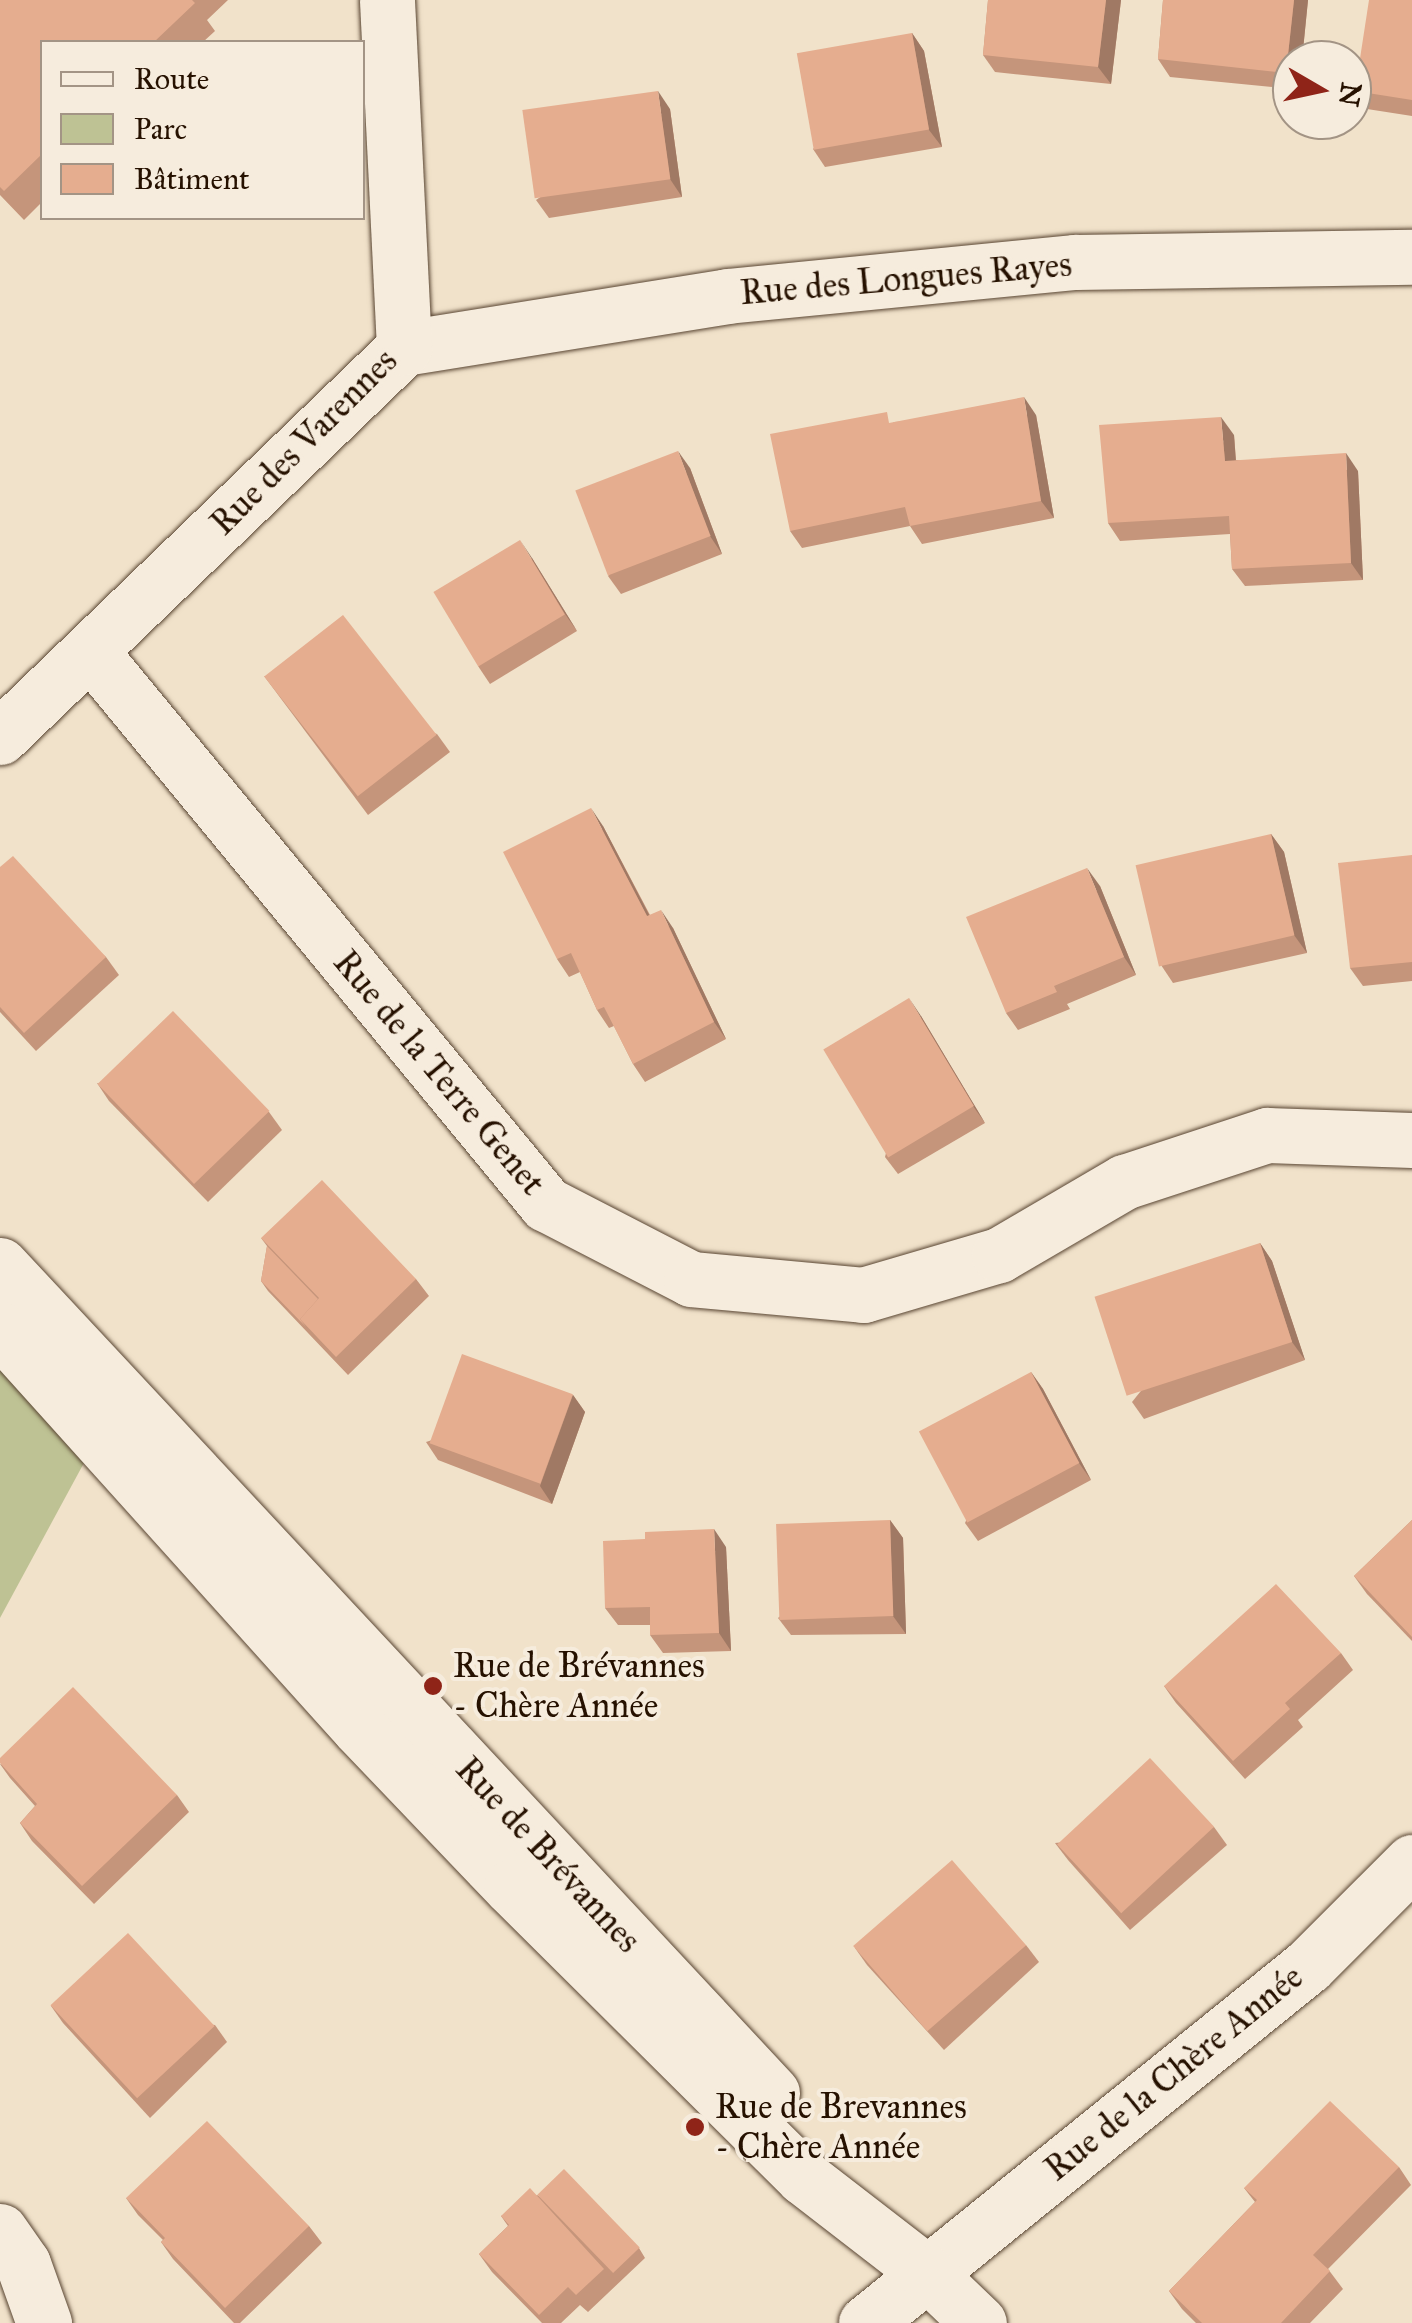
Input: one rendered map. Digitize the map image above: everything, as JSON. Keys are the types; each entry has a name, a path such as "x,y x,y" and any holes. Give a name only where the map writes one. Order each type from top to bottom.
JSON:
{"street":[{"name":"Rue des Varennes","path":"0,738 404,348 387,0"},
{"name":"Rue des Longues Rayes","path":"404,348 726,296 1074,262 1412,257"},
{"name":"Rue de la Terre Genet","path":"90,651 546,1204 691,1279 863,1295 1000,1255 1124,1182 1267,1135 1412,1140"},
{"name":"Rue de Brévannes","path":"0,1264 741,2062 864,2184 927,2273"},
{"name":"Rue de Brévannes","path":"0,1329 359,1728 511,1888 814,2188 927,2273 979,2323"},
{"name":"Rue de la Chère Année","path":"866,2323 1308,1966 1412,1862"},
{"path":"0,2231 22,2264 44,2323"}],"green space":[{"path":"0,1329 98,1437 0,1618"}],"building":[{"path":"0,0 195,3 156,40 40,40 40,156 4,191 0,187"},
{"path":"988,0 1106,0 1098,67 983,55"},
{"path":"1163,0 1294,0 1290,40 1272,40 1272,71 1158,59"},
{"path":"1369,0 1412,0 1412,100 1372,94 1372,40 1363,40"},
{"path":"912,33 929,130 814,150 797,53"},
{"path":"658,91 670,179 535,198 522,110"},
{"path":"1024,397 1041,501 910,526 905,507 790,531 770,434 887,412 889,423"},
{"path":"1221,417 1225,461 1346,453 1351,563 1232,569 1229,516 1108,523 1099,425"},
{"path":"678,451 711,536 608,575 575,490"},
{"path":"520,540 565,615 478,667 433,592"},
{"path":"343,615 437,735 358,796 264,677"},
{"path":"591,808 647,916 661,910 714,1022 633,1064 604,1007 597,1010 571,953 557,959 503,852"},
{"path":"1271,834 1294,935 1159,967 1136,865"},
{"path":"1412,855 1412,962 1350,968 1338,863"},
{"path":"13,856 106,957 24,1033 0,1007 0,867"},
{"path":"1087,868 1124,957 1054,986 1057,992 1006,1013 966,917"},
{"path":"909,998 974,1106 888,1158 823,1050"},
{"path":"173,1011 270,1111 194,1184 97,1084"},
{"path":"322,1180 416,1279 336,1357 300,1319 319,1298 261,1238"},
{"path":"1260,1243 1292,1342 1127,1396 1095,1297"},
{"path":"267,1246 318,1299 300,1319 306,1327 261,1281"},
{"path":"462,1354 573,1394 540,1484 430,1443"},
{"path":"1031,1372 1079,1463 967,1523 919,1432"},
{"path":"890,1520 893,1616 779,1620 776,1524"},
{"path":"1412,1520 1412,1637 1354,1576"},
{"path":"714,1529 719,1633 650,1635 650,1607 605,1608 603,1541 645,1539 645,1532"},
{"path":"1276,1584 1341,1653 1285,1703 1290,1709 1233,1761 1164,1686"},
{"path":"73,1687 177,1795 82,1886 20,1823 37,1804 0,1763 0,1758"},
{"path":"1150,1758 1214,1827 1121,1913 1057,1845"},
{"path":"952,1860 1026,1945 927,2031 853,1946"},
{"path":"128,1933 215,2026 137,2098 50,2005"},
{"path":"1330,2101 1399,2167 1313,2255 1330,2271 1281,2323 1202,2323 1169,2291 1257,2200 1244,2188"},
{"path":"207,2121 309,2226 225,2308 161,2242 165,2238 126,2198"},
{"path":"564,2169 640,2247 613,2273 537,2195"},
{"path":"530,2188 604,2269 576,2295 568,2287 539,2315 479,2254 509,2225 501,2216"}],"place":[{"name":"Rue de Brévannes - Chère Année","path":"433,1686"},
{"name":"Rue de Brevannes - Chère Année","path":"695,2127"}]}
